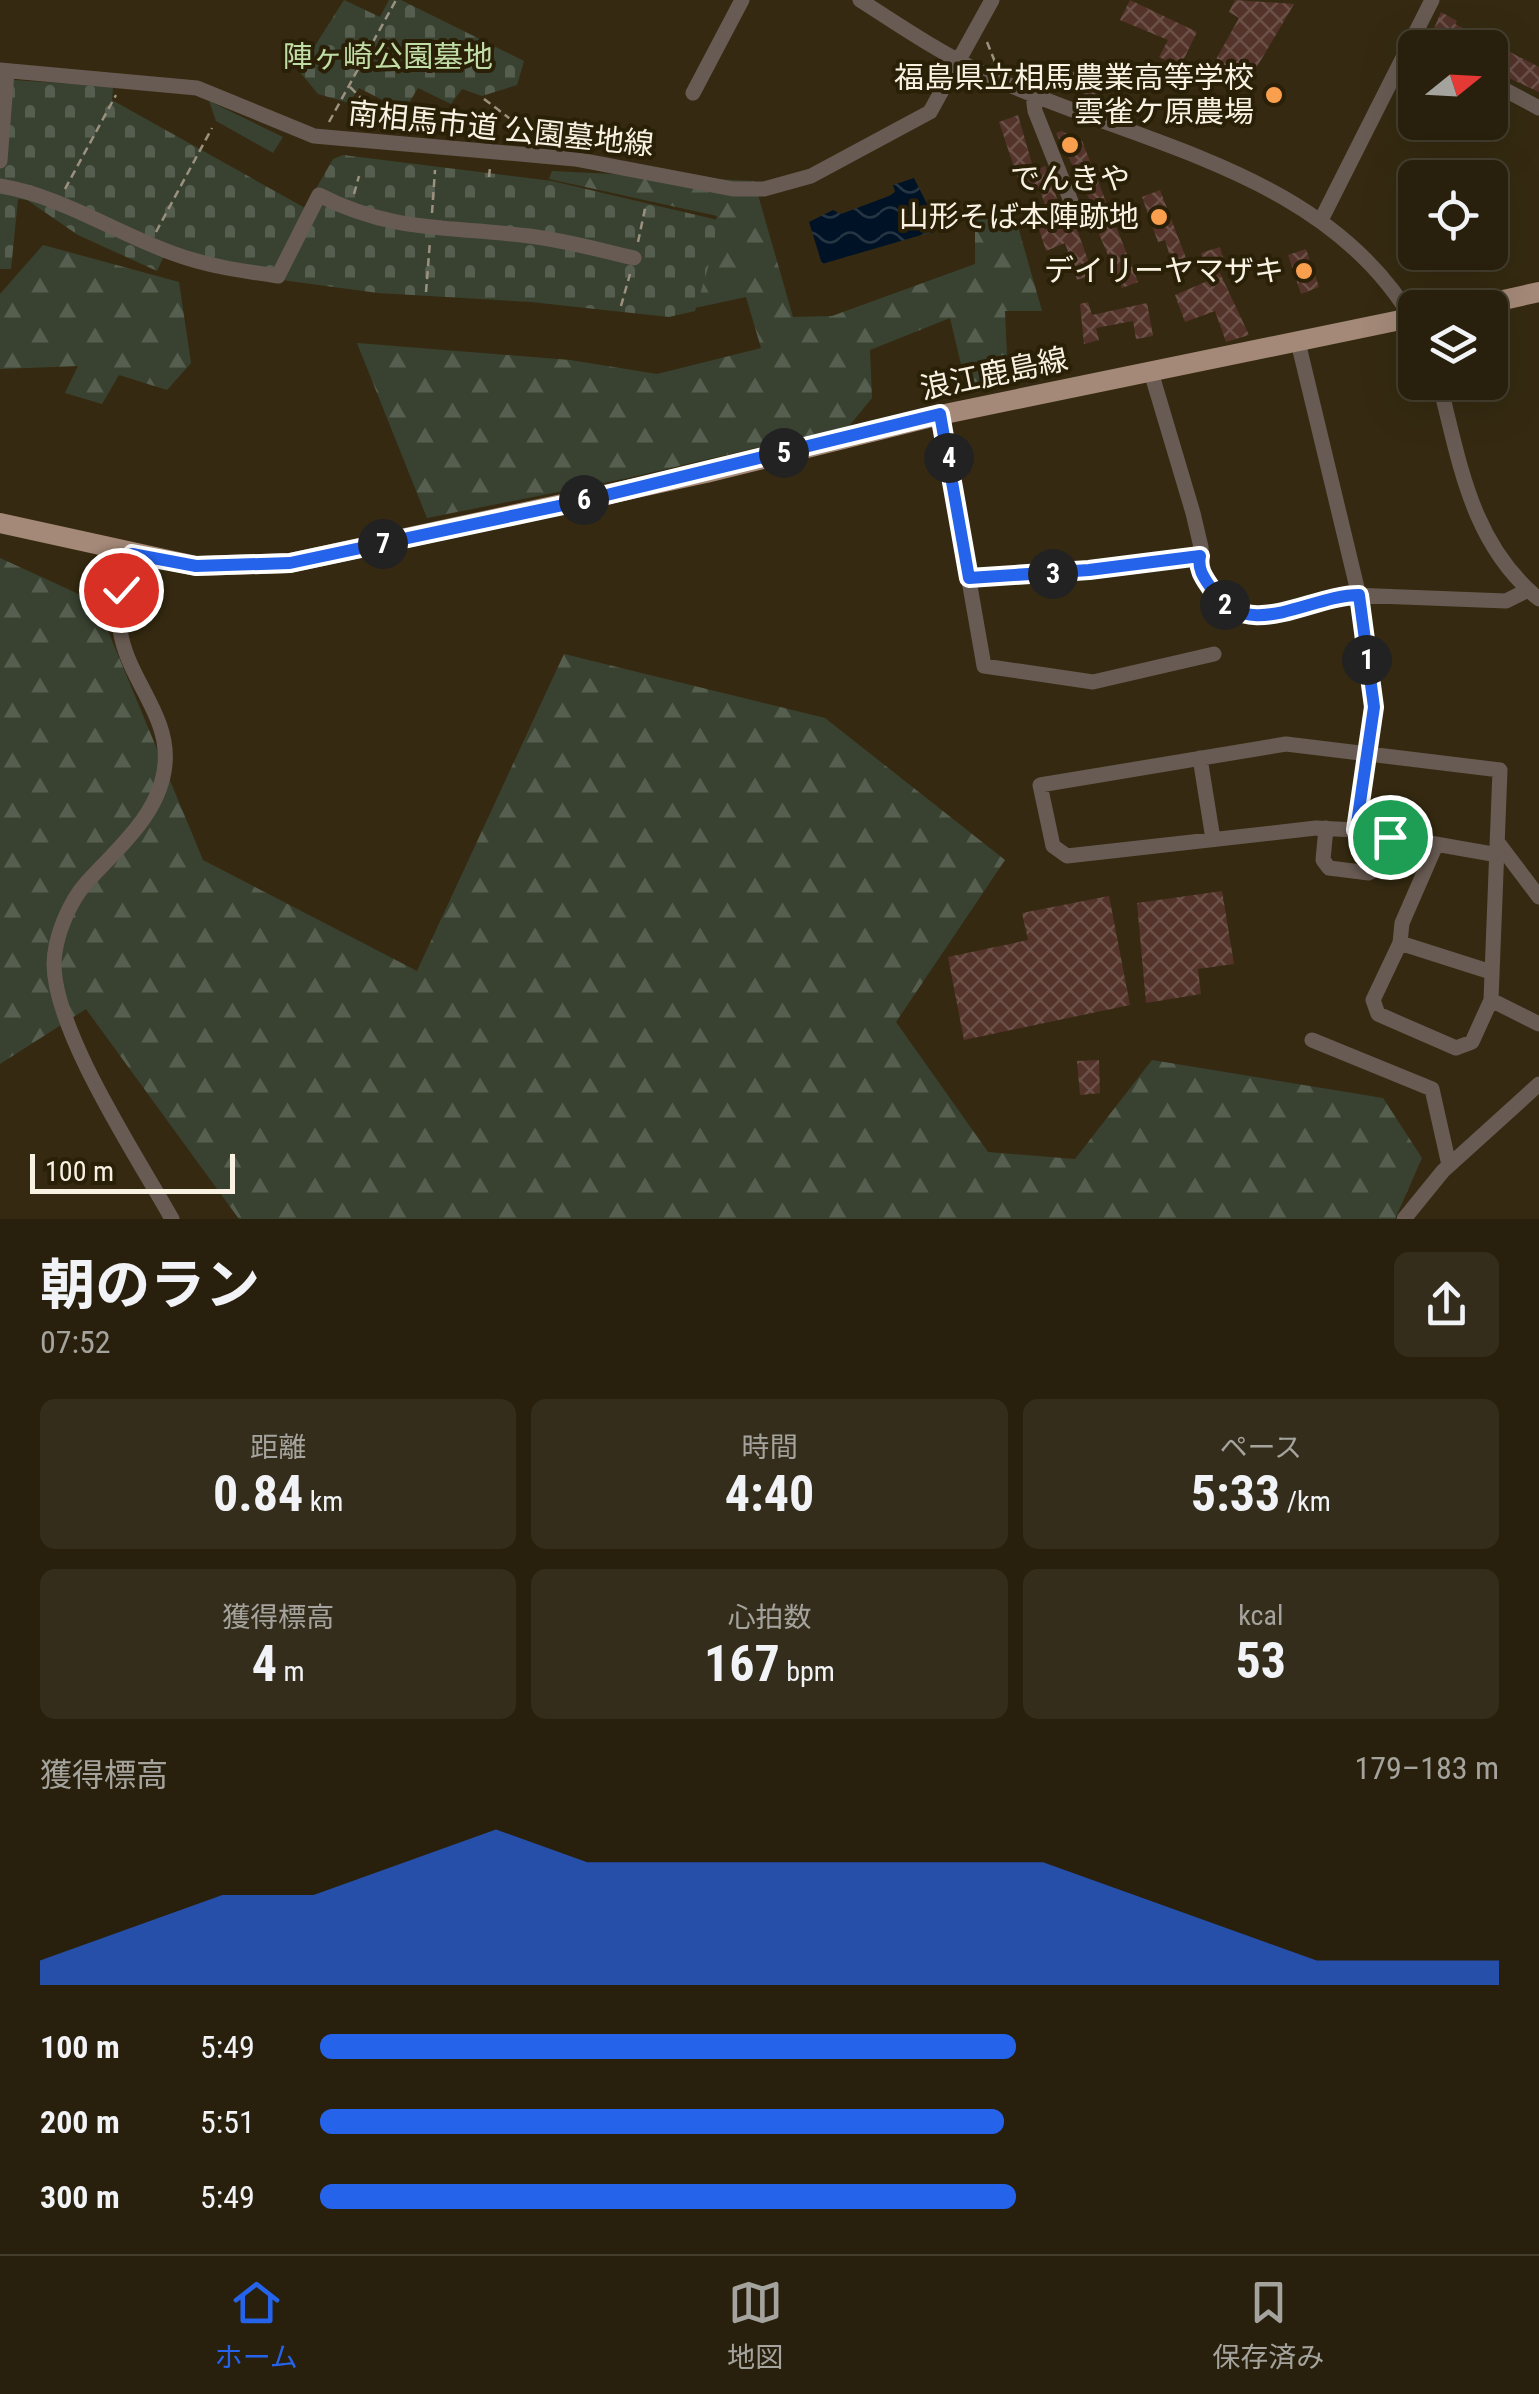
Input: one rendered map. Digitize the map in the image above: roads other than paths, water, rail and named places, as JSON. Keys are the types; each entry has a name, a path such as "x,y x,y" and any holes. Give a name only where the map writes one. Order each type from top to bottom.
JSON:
{"main road":[{"path":"1508,299 1539,292"},
{"name":"浪江鹿島線","path":"0,523 132,554 220,567 304,560 688,477 940,414 1398,323"}],"street":[{"path":"694,93 742,0"},
{"path":"860,0 960,62 1261,185 1322,218 1362,252 1398,299"},
{"name":"南相馬市道 公園墓地線","path":"4,71 196,88 236,102 280,125 321,136 575,159 733,189 764,189 811,176 919,120 938,102 992,0"},
{"path":"1423,30 1432,0"},
{"path":"0,162 4,71"},
{"path":"1322,218 1398,82"},
{"path":"1508,92 1539,108"},
{"path":"1034,95 1035,111 1076,214"},
{"path":"0,186 30,191 150,244 213,266 278,276 320,195 351,211 389,222 553,239 634,258"},
{"path":"1298,342 1359,595 1374,707 1356,830"},
{"path":"1150,372 1193,513 1200,570 1220,601 1242,614 1268,616 1359,595 1506,601 1534,595"},
{"path":"1444,400 1477,522 1495,554 1534,595"},
{"path":"940,414 984,666 1093,682 1214,654"},
{"path":"132,554 121,590 120,630 164,736 166,766 151,810 78,892 60,932 54,965 75,1039 172,1219"},
{"path":"969,578 1089,570 1200,556"},
{"path":"1436,844 1402,923 1400,943 1373,1000 1378,1014 1456,1048 1472,1042 1491,1000 1498,850 1500,770 1286,744 1040,785 1053,846 1068,856 1326,828 1356,830 1498,850 1539,897"},
{"path":"1200,758 1213,839"},
{"path":"1326,828 1322,860 1329,868 1369,873 1377,868 1383,836"},
{"path":"1400,943 1492,972"},
{"path":"1491,1000 1539,1024"},
{"path":"1312,1040 1432,1089 1449,1165"},
{"path":"1404,1219 1449,1165 1539,1084"}],"water":[{"path":"914,178 938,226 935,231 822,264 809,222 833,210 841,214 889,196 895,192 893,185"}],"place":[{"name":"福島県立相馬農業高等学校 雲雀ケ原農場","path":"1274,95"},
{"name":"でんきや","path":"1070,145"},
{"name":"山形そば本陣跡地","path":"1159,217"},
{"name":"デイリーヤマザキ","path":"1304,271"}],"park label":[{"name":"陣ヶ崎公園墓地","path":"388,57"}]}
